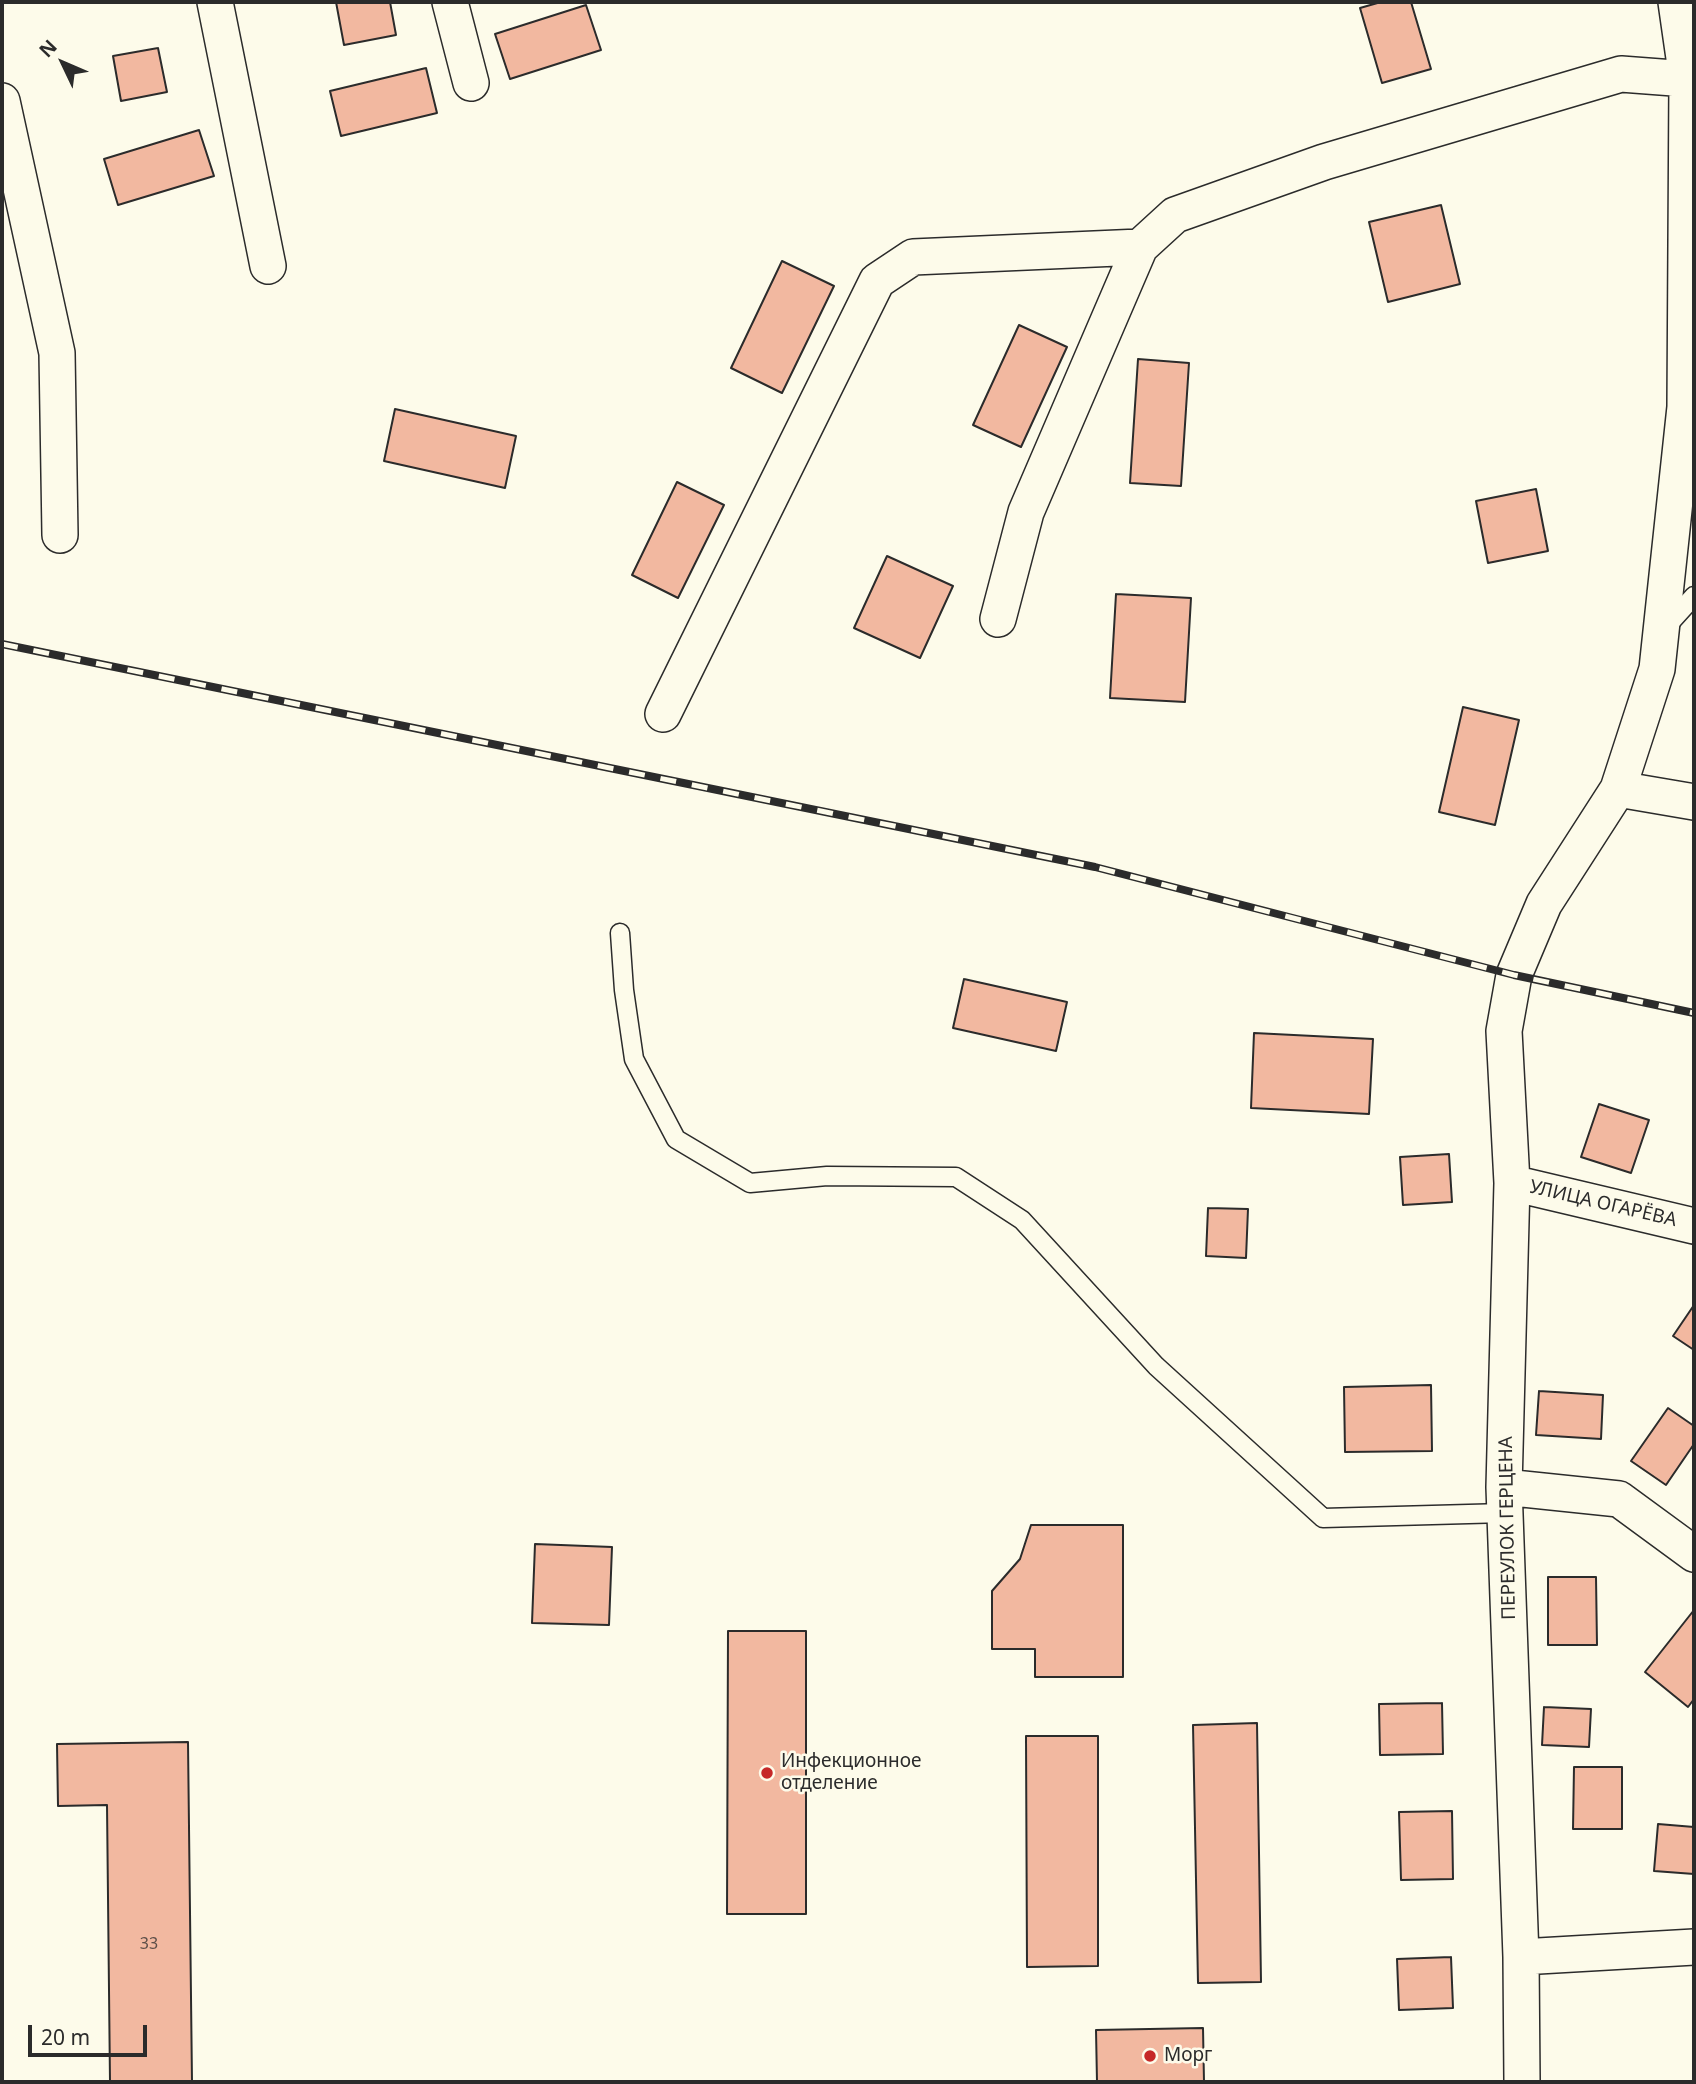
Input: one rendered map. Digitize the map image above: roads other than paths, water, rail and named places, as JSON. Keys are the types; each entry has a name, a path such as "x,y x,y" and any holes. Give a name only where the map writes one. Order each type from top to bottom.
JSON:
{"street":[{"path":"215,2 268,266"},
{"path":"450,2 471,83"},
{"name":"ПЕРЕУЛОК ГЕРЦЕНА","path":"1522,2082 1521,1957 1505,1500 1512,1183 1503,1031 1514,975 1544,904 1618,789 1657,669 1689,410 1687,79 1676,2"},
{"path":"998,619 1026,512 1140,247 1175,215 1324,162 1621,74 1687,79"},
{"path":"2,101 57,353 60,535"},
{"path":"663,714 877,281 913,257 1140,247"},
{"path":"1618,789 1694,802"},
{"name":"УЛИЦА ОГАРЁВА","path":"1512,1183 1694,1226"},
{"path":"1505,1500 1619,1499 1694,1554"},
{"path":"1521,1957 1694,1947"}],"lane":[{"path":"1661,632 1694,596"},
{"path":"620,933 624,990 634,1059 676,1139 750,1183 827,1176 956,1177 1022,1220 1156,1366 1323,1518 1505,1500"}],"railway":[{"path":"2,644 1095,867 1514,975 1694,1013"}],"place":[{"name":"Инфекционное отделение","path":"767,1773"},
{"name":"Морг","path":"1150,2056"}]}
